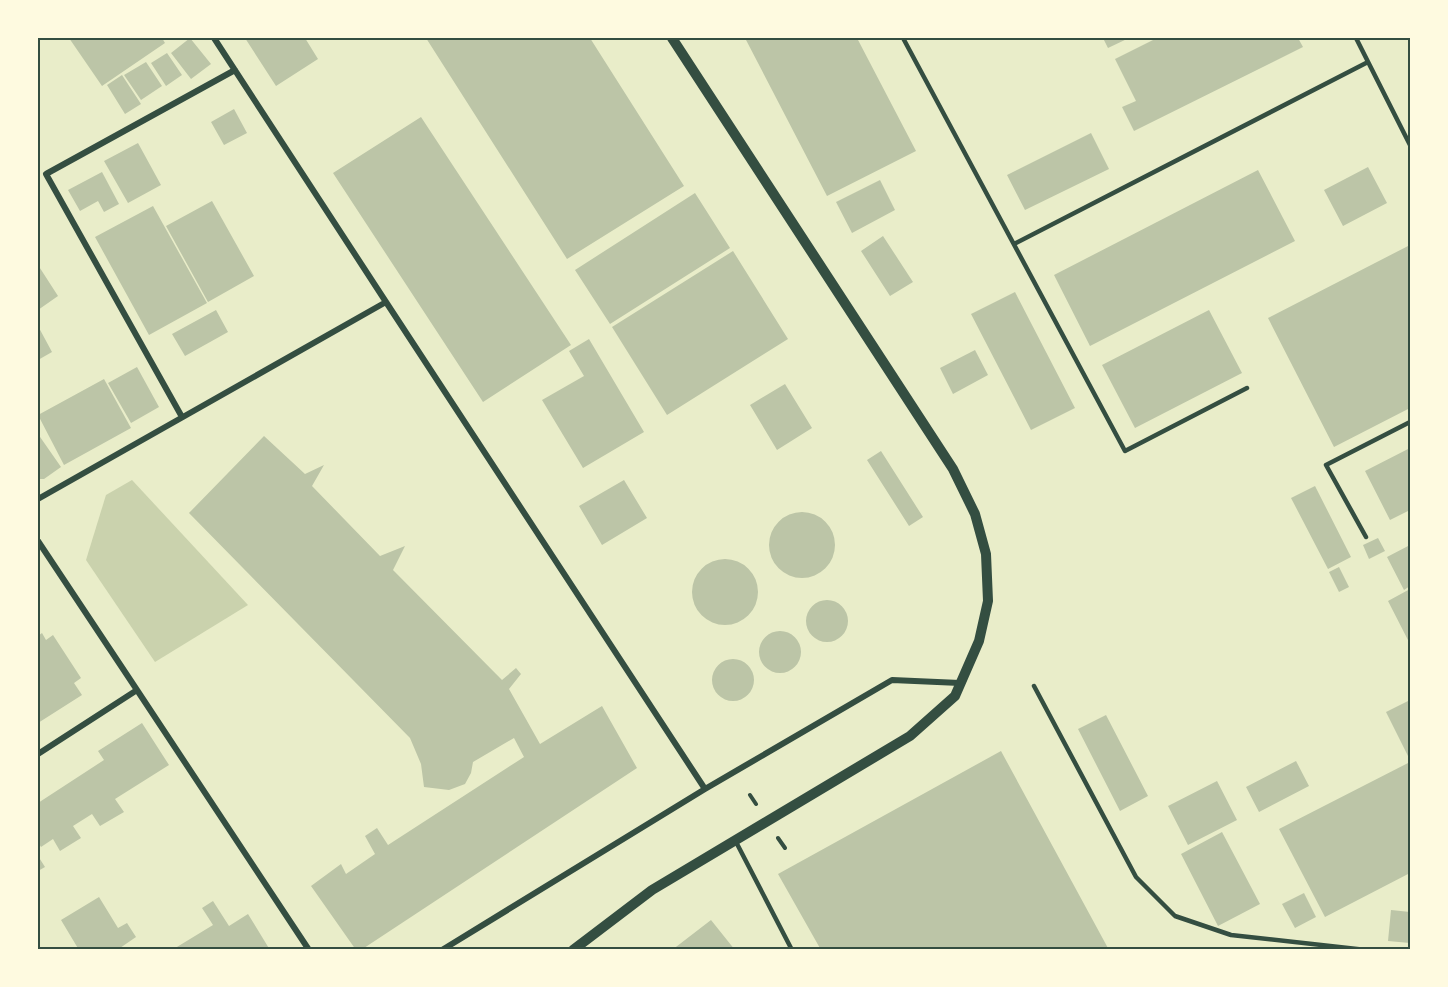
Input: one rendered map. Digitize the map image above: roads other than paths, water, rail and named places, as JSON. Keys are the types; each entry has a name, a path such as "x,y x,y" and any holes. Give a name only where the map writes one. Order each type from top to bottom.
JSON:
{"street":[{"path":"214,38 705,789"},
{"path":"573,950 652,890 910,736 955,696 979,641 988,601 986,554 975,514 953,469 672,38"},
{"path":"182,417 46,174 235,70"},
{"path":"38,499 386,302"},
{"path":"38,541 309,950"},
{"path":"442,950 705,789 892,680 961,683"},
{"path":"38,754 137,690"}],"lane":[{"path":"903,38 1125,451 1247,388"},
{"path":"1356,38 1410,145"},
{"path":"1014,244 1368,62"},
{"path":"1366,537 1326,465 1410,422"},
{"path":"1034,686 1136,877 1176,916 1231,935 1366,950"},
{"path":"735,840 792,950"}]}
